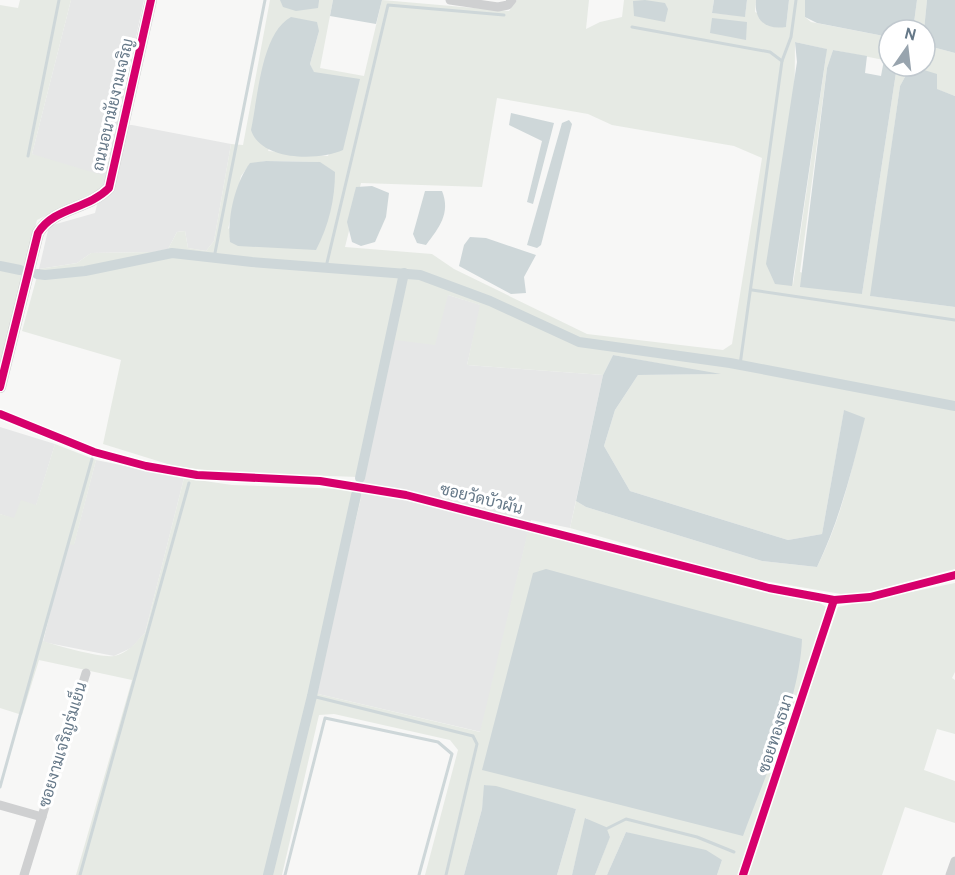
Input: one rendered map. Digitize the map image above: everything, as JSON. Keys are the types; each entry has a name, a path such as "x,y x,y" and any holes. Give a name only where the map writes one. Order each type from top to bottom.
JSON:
{"street":[{"name":"ถนนอนามัยงามเจริญ","path":"0,387 38,232 54,215 84,206 109,188 151,0"},
{"path":"450,0 498,7 508,5 512,0"},
{"name":"ซอยวัดบัวผัน","path":"0,414 94,452 146,466 197,475 320,481 406,495 769,588 834,600 870,597 955,575"},
{"name":"ซอยทองธนา","path":"743,875 834,600"},
{"name":"ซอยงามเจริญร่มเย็น","path":"24,875 86,673"},
{"name":"ซอยงามเจริญร่มเย็น","path":"0,806 42,817"},
{"path":"950,875 955,861"}],"shaded area":[{"path":"20,0 71,0 32,154 105,176 101,189 37,220 0,367 0,5 18,8"},
{"path":"71,0 144,0 117,125 132,125 231,144 214,241 206,251 188,248 185,231 177,232 168,249 154,252 91,253 77,263 39,269 49,226 95,213 101,189 32,154"},
{"path":"270,0 333,0 320,68 364,76 382,0 509,11 517,0 589,0 586,29 600,22 622,17 624,0 714,0 712,13 745,16 747,0 756,0 755,12 786,27 789,0 805,0 805,17 811,22 877,35 877,59 833,50 827,68 800,272 862,294 895,78 904,78 900,86 871,296 955,307 955,569 853,596 742,577 570,528 576,501 586,507 762,561 817,567 839,512 864,418 844,411 822,534 788,540 630,491 604,446 615,410 638,375 716,374 613,355 603,375 467,365 480,305 448,295 435,345 387,339 358,477 219,472 174,466 103,444 121,360 22,331 39,269 77,263 91,253 154,252 168,249 177,232 185,231 188,248 206,251 214,241 231,144 243,145","holes":["319,31 310,64 314,73 359,80 328,156 268,151","795,42 826,49 826,56 793,285","497,98 588,114 612,125 734,146 762,158 732,344 723,350 587,334 454,269 432,254 345,247 361,183 482,187","266,161 320,162 228,229 241,176 250,164"]},
{"path":"280,0 319,1 318,8 296,11 283,7"},
{"path":"333,0 382,0 376,24 330,16"},
{"path":"714,0 747,0 745,17 712,13"},
{"path":"756,0 789,0 786,27 773,27 759,19"},
{"path":"805,0 917,0 915,18 877,18 877,35 817,23 805,17"},
{"path":"917,0 927,0 925,18 915,18"},
{"path":"927,0 955,0 955,53 937,48 937,18 925,18"},
{"path":"633,1 665,3 668,9 665,22 634,16"},
{"path":"291,17 317,22 319,31 310,64 314,72 360,79 343,150 332,154 306,157 278,153 266,148 251,130 267,51 281,25"},
{"path":"712,18 747,22 746,40 710,33"},
{"path":"795,42 827,49 792,286 775,284 766,264 797,62"},
{"path":"937,48 955,53 955,96 936,89 924,78 937,78"},
{"path":"833,50 867,56 865,73 877,75 877,78 895,78 862,294 800,287 827,68"},
{"path":"904,78 937,78 937,89 955,96 955,307 870,296 900,86"},
{"path":"511,113 554,123 533,204 527,202 542,141 509,125"},
{"path":"569,120 572,124 541,245 537,248 527,245 562,123"},
{"path":"320,162 335,172 330,212 316,250 238,246 230,242 231,212 240,180 250,163"},
{"path":"372,186 389,193 386,217 375,242 361,246 352,242 347,222 356,187"},
{"path":"425,191 442,191 445,206 442,220 426,245 417,243 413,234"},
{"path":"470,237 486,238 536,255 524,277 526,293 511,294 459,266 464,245"},
{"path":"448,295 481,305 467,365 603,375 570,528 531,520 481,732 314,693 361,498 358,477 387,339"},
{"path":"613,355 721,374 638,375 615,410 604,446 630,491 788,540 822,534 844,410 865,418 839,512 817,567 762,561 586,507 576,501 603,375"},
{"path":"0,427 55,444 36,506 14,519 0,514"},
{"path":"55,444 96,460 74,545 67,544 43,641 90,653 119,655 145,633 184,478 232,485 345,489 360,492 361,498 314,693 480,732 528,531 817,601 826,607 801,694 739,875 717,875 722,860 626,832 607,875 595,875 610,836 586,818 572,875 557,875 576,809 485,785 482,809 464,875 425,875 458,750 450,740 334,714 319,715 282,875 76,875 132,680 39,660 22,715 0,708 0,514 14,518 21,500 36,505"},
{"path":"96,460 184,478 145,633 131,648 114,656 43,642 67,543 74,544"},
{"path":"546,569 802,639 800,662 788,712 743,836 482,770 533,573"},
{"path":"955,583 955,672 952,678 955,680 955,734 937,729 924,770 955,781 955,823 905,807 882,875 747,875 838,607"},
{"path":"484,785 496,786 576,809 557,875 464,875 482,809"},
{"path":"585,818 606,827 610,837 595,875 572,875"},
{"path":"626,832 706,850 722,860 717,875 607,875"}],"waterway":[{"path":"28,156 59,0"},
{"path":"214,258 265,0"},
{"path":"782,61 791,37 796,0"},
{"path":"326,267 388,5 504,15"},
{"path":"632,27 770,52 782,61 740,365"},
{"path":"37,274 85,271 172,253 252,262 420,275 490,301 579,342 730,363 955,406"},
{"path":"0,266 20,270"},
{"path":"360,478 404,273"},
{"path":"752,290 955,320"},
{"path":"0,787 92,459"},
{"path":"80,875 189,483"},
{"path":"268,875 312,696 356,495"},
{"path":"312,696 473,736 477,744 446,875"},
{"path":"285,875 325,718 438,742 452,754 419,875"},
{"path":"606,829 626,819 697,837 734,852"}],"cycle path":[{"path":"0,387 38,233 53,218 91,201 109,188 151,0"},
{"path":"0,414 94,452 146,466 197,475 320,481 406,495 769,588 834,600 870,597 955,575"},
{"path":"743,875 834,600"}]}
